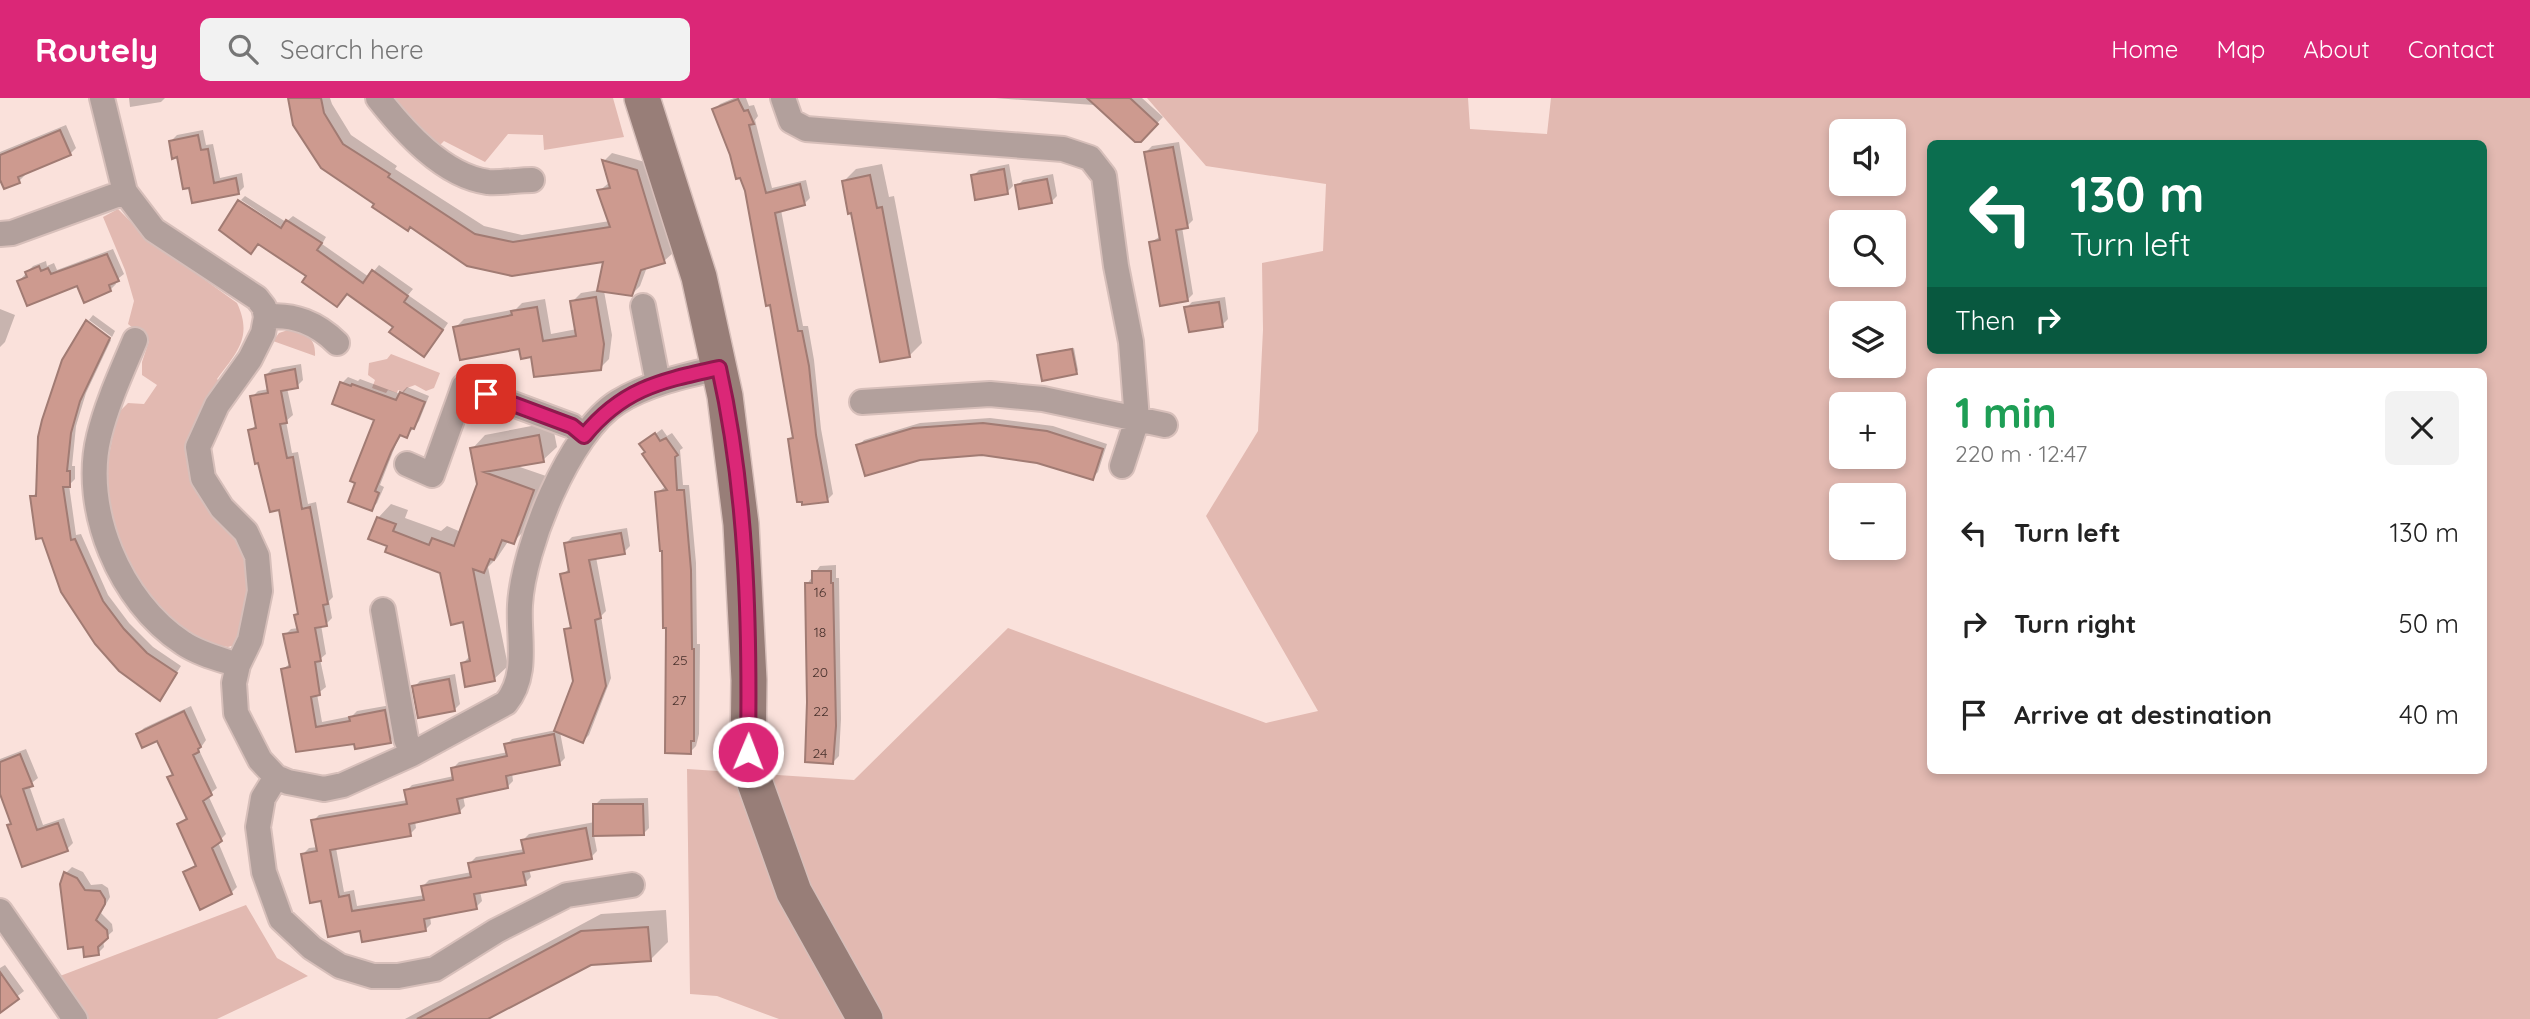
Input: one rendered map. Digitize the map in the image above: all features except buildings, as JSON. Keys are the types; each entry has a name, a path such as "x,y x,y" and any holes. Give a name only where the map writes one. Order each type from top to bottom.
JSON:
{"street":[{"path":"102,98 125,192 154,230 257,298 264,307 266,317 263,333 250,359 217,405 198,447 203,478 222,508 246,532 257,556 260,591 250,640 238,665 234,683 236,713 247,740 260,760 276,776 288,782 324,789 343,785 412,754 492,712 513,694 522,656 519,620 525,568 533,540 560,479 584,436 616,403 658,383 719,368"},
{"path":"378,98 409,134 440,162 476,179 489,182 532,180"},
{"path":"783,98 791,121 806,129 1063,149 1090,158 1104,176 1130,342 1137,419 1122,466"},
{"path":"647,99 699,278 733,446 741,524 748,668 748,752 755,783 794,892 865,1019"},
{"path":"0,234 12,233 125,192"},
{"path":"643,306 658,383"},
{"path":"266,317 293,317 320,328 337,343"},
{"path":"135,340 99,437 94,490 106,544 119,572 164,629 185,645 238,665"},
{"path":"407,464 432,475 464,386 572,426 584,436"},
{"path":"862,402 990,394 1043,399 1165,425"},
{"path":"383,610 406,739 412,754"},
{"path":"276,776 263,799 258,827 264,872 281,919 312,948 340,966 373,976 398,976 435,969 496,931 568,895 632,885"},
{"path":"0,911 75,1019"}],"shaded area":[{"path":"393,98 613,98 624,137 544,150 543,135 508,134 485,162 444,141 438,147 416,128"},
{"path":"1147,98 1468,98 1470,129 1547,134 1551,98 2530,98 2530,1019 779,1019 717,996 690,994 687,769 854,780 1008,628 1266,723 1318,711 1206,516 1258,431 1263,330 1262,263 1323,251 1326,184 1206,166"},
{"path":"118,209 147,238 237,303 242,315 241,344 217,379 222,384 195,449 244,544 250,617 235,645 228,647 206,643 174,628 153,603 122,556 108,515 105,476 117,414 128,403 144,404 157,385 142,375 142,362 149,341 128,324 134,301 125,270 103,217"},
{"path":"294,328 310,339 315,356 273,341 279,333"},
{"path":"391,354 440,373 434,388 426,391 415,385 404,392 388,390 386,393 372,388 375,380 368,375 369,363 387,359"},
{"path":"246,905 277,958 308,976 217,1019 88,1019 60,976"}],"route":[{"path":"486,394 572,426 584,436 616,403 654,384 719,368 733,446 746,590 748,752"}]}
